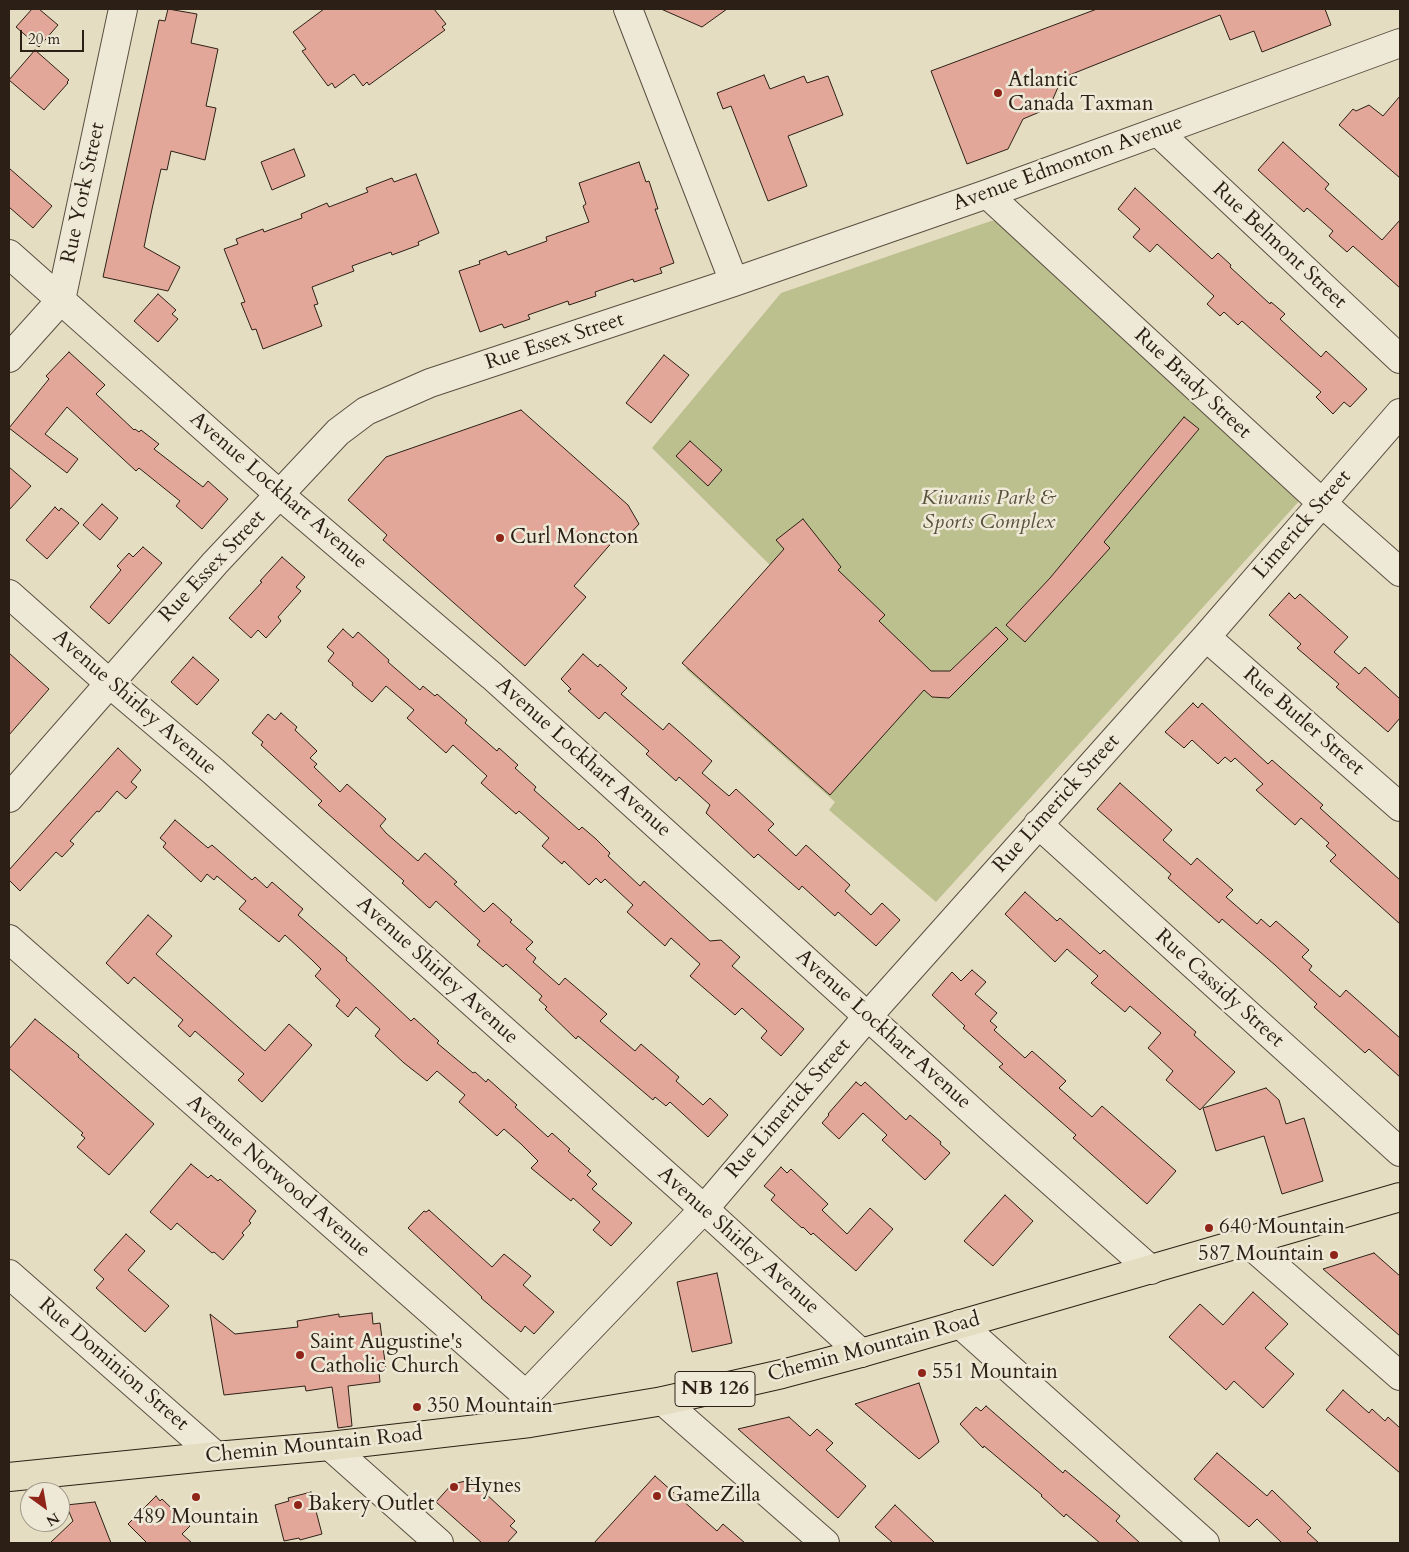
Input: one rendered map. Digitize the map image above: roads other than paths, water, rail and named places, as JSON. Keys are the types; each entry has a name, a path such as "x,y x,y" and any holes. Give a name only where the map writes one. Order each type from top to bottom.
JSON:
{"main road":[{"name":"Chemin Mountain Road","path":"9,1477 330,1446 530,1423 663,1401 782,1374 1151,1270 1400,1197"}],"street":[{"path":"628,9 734,282"},
{"name":"Rue York Street","path":"9,358 61,300 118,12"},
{"name":"Avenue Edmonton Avenue","path":"734,282 987,194 1400,43"},
{"name":"Rue Belmont Street","path":"1158,132 1400,359"},
{"name":"Rue Brady Street","path":"987,194 1322,503 1400,572"},
{"name":"Avenue Lockhart Avenue","path":"9,254 280,495 492,676 993,1130 1151,1270"},
{"name":"Rue Essex Street","path":"9,798 214,563 338,432 366,412 430,383 734,282"},
{"name":"Limerick Street","path":"1206,637 1400,413"},
{"name":"Avenue Shirley Avenue","path":"9,594 109,683 213,771 704,1209 861,1352"},
{"name":"Rue Limerick Street","path":"526,1395 704,1209 868,1016 1206,637"},
{"name":"Rue Butler Street","path":"1206,637 1400,808"},
{"name":"Rue Cassidy Street","path":"1038,824 1125,905 1400,1152"},
{"name":"Avenue Norwood Avenue","path":"9,939 526,1395"},
{"path":"1247,1242 1400,1376"},
{"name":"Rue Dominion Street","path":"9,1274 216,1456"},
{"path":"960,1324 1205,1543"},
{"path":"526,1395 530,1423"},
{"path":"663,1401 825,1543"},
{"path":"330,1446 439,1543"}],"place":[{"name":"Atlantic Canada Taxman","path":"998,93"},
{"name":"Curl Moncton","path":"500,538"},
{"name":"640 Mountain","path":"1209,1228"},
{"name":"587 Mountain","path":"1334,1255"},
{"name":"Saint Augustine's Catholic Church","path":"300,1355"},
{"name":"551 Mountain","path":"922,1373"},
{"name":"350 Mountain","path":"417,1407"},
{"name":"Hynes","path":"454,1487"},
{"name":"GameZilla","path":"657,1496"},
{"name":"489 Mountain","path":"196,1497"},
{"name":"Bakery Outlet","path":"298,1505"}],"park label":[{"name":"Kiwanis Park & Sports Complex","path":"989,511"}]}
